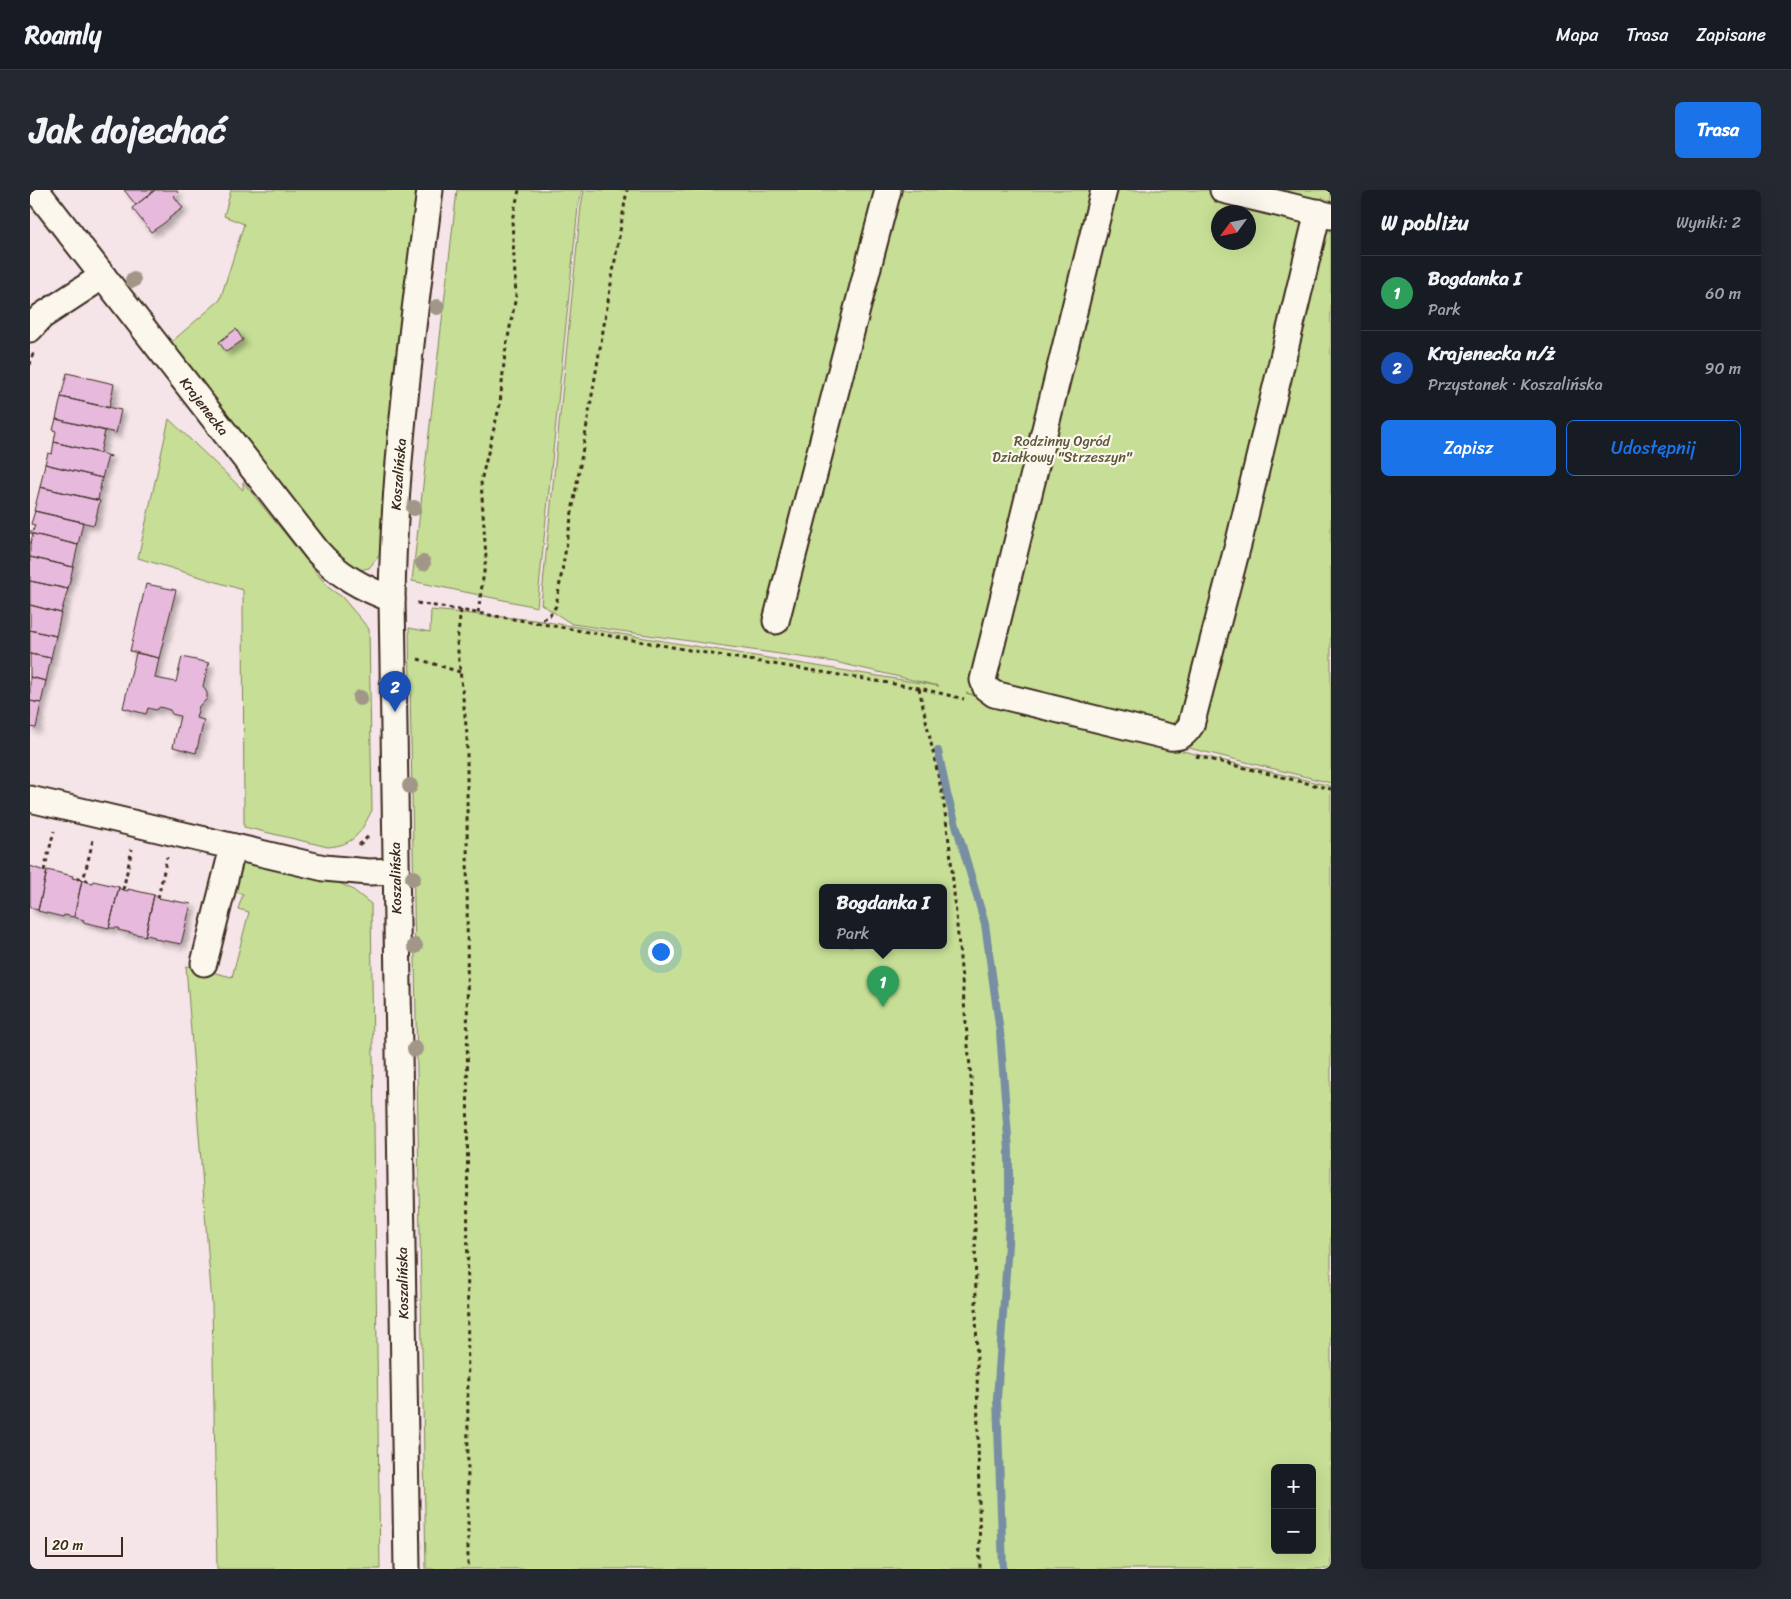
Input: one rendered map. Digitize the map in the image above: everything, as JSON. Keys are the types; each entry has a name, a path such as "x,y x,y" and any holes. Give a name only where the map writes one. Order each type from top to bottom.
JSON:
{"street":[{"name":"Krajenecka","path":"36,190 327,562 350,581 392,599"},
{"name":"Koszalińska","path":"407,1569 392,599 393,535 402,415 430,190"},
{"path":"776,621 888,190"},
{"path":"1104,190 983,680 986,688 994,694 1178,738 1186,733 1192,725 1325,214 1264,194 1223,190"},
{"path":"30,329 42,316 103,276"},
{"path":"30,799 324,868 369,872 396,871"},
{"path":"204,962 233,848"}],"path":[{"path":"478,613 486,558 481,481 500,404 505,353 516,296 512,220 519,190"},
{"path":"537,623 550,615 556,606 627,190"},
{"path":"392,599 706,654 919,688 971,701"},
{"path":"461,610 457,642 467,735 468,1569"},
{"path":"417,659 460,672"},
{"path":"919,688 943,798 950,849 972,1100 980,1569"},
{"path":"1191,754 1331,790"},
{"path":"44,871 56,823"},
{"path":"84,877 95,832"},
{"path":"355,848 369,838 371,833"},
{"path":"123,890 134,841"},
{"path":"158,898 169,850"},
{"path":"77,879 84,877"},
{"path":"84,877 88,882"}],"green space":[{"path":"231,190 419,190 392,412 381,553 369,568 355,571 345,565 169,344 220,300 244,224 224,216"},
{"path":"457,190 582,190 578,207 537,607 412,581"},
{"name":"Rodzinny Ogród Działkowy \"Strzeszyn\"","path":"584,190 1331,190 1331,783 966,693 1098,731 1331,786 1331,1569 426,1569 409,628 430,632 431,610 535,620 939,686 835,662 572,624 541,604"},
{"path":"169,419 243,490 243,482 329,588 342,597 369,629 372,810 356,836 345,843 328,847 244,827 243,590 138,558"},
{"path":"243,861 335,881 352,889 371,904 380,1569 217,1569 212,1304 186,966 232,977 249,912 238,909 243,894 231,891 236,866"}],"building":[{"path":"124,190 155,190 136,205"},
{"path":"155,190 176,190 178,192 174,196 183,208 151,232 132,208"},
{"path":"236,329 243,340 226,352 219,342"},
{"path":"67,373 114,384 109,408 61,397"},
{"path":"61,397 121,410 116,433 56,419"},
{"path":"56,419 105,431 100,453 54,442 56,431 53,430"},
{"path":"54,442 111,456 108,456 102,478 45,464 48,453 52,454"},
{"path":"45,464 102,478 98,500 40,487"},
{"path":"40,487 100,501 94,525 34,511"},
{"path":"35,511 83,522 78,545 30,533 35,525 31,524"},
{"path":"33,534 78,545 73,567 30,557 30,544"},
{"path":"30,557 73,567 68,589 30,581"},
{"path":"30,581 68,589 61,613 30,605"},
{"path":"146,584 176,590 159,658 130,651"},
{"path":"30,605 61,613 56,636 30,630"},
{"path":"30,630 56,636 51,658 30,654"},
{"path":"136,653 159,658 155,678 176,682 182,657 209,663 203,686 207,693 207,698 199,706 196,718 204,720 196,753 173,747 180,716 160,707 156,710 148,708 146,714 123,708"},
{"path":"30,654 51,658 46,681 30,677"},
{"path":"30,677 46,681 41,703 30,701"},
{"path":"30,701 41,703 36,728 30,727"},
{"path":"30,866 47,872 38,910 30,908"},
{"path":"47,870 82,880 74,917 64,915 63,917 38,911"},
{"path":"82,880 119,887 109,928 83,922 84,920 74,917"},
{"path":"119,887 128,891 128,889 154,895 145,936 118,930 119,928 109,928"},
{"path":"154,895 158,898 191,904 181,944 145,936"}],"waterway":[{"path":"938,751 947,794 985,924 1000,1032 1009,1150 1008,1244 997,1398 1003,1569"}],"place":[{"name":"Krajenecka n/ż","path":"395,712"},
{"name":"Bogdanka I","path":"883,1007"}]}
